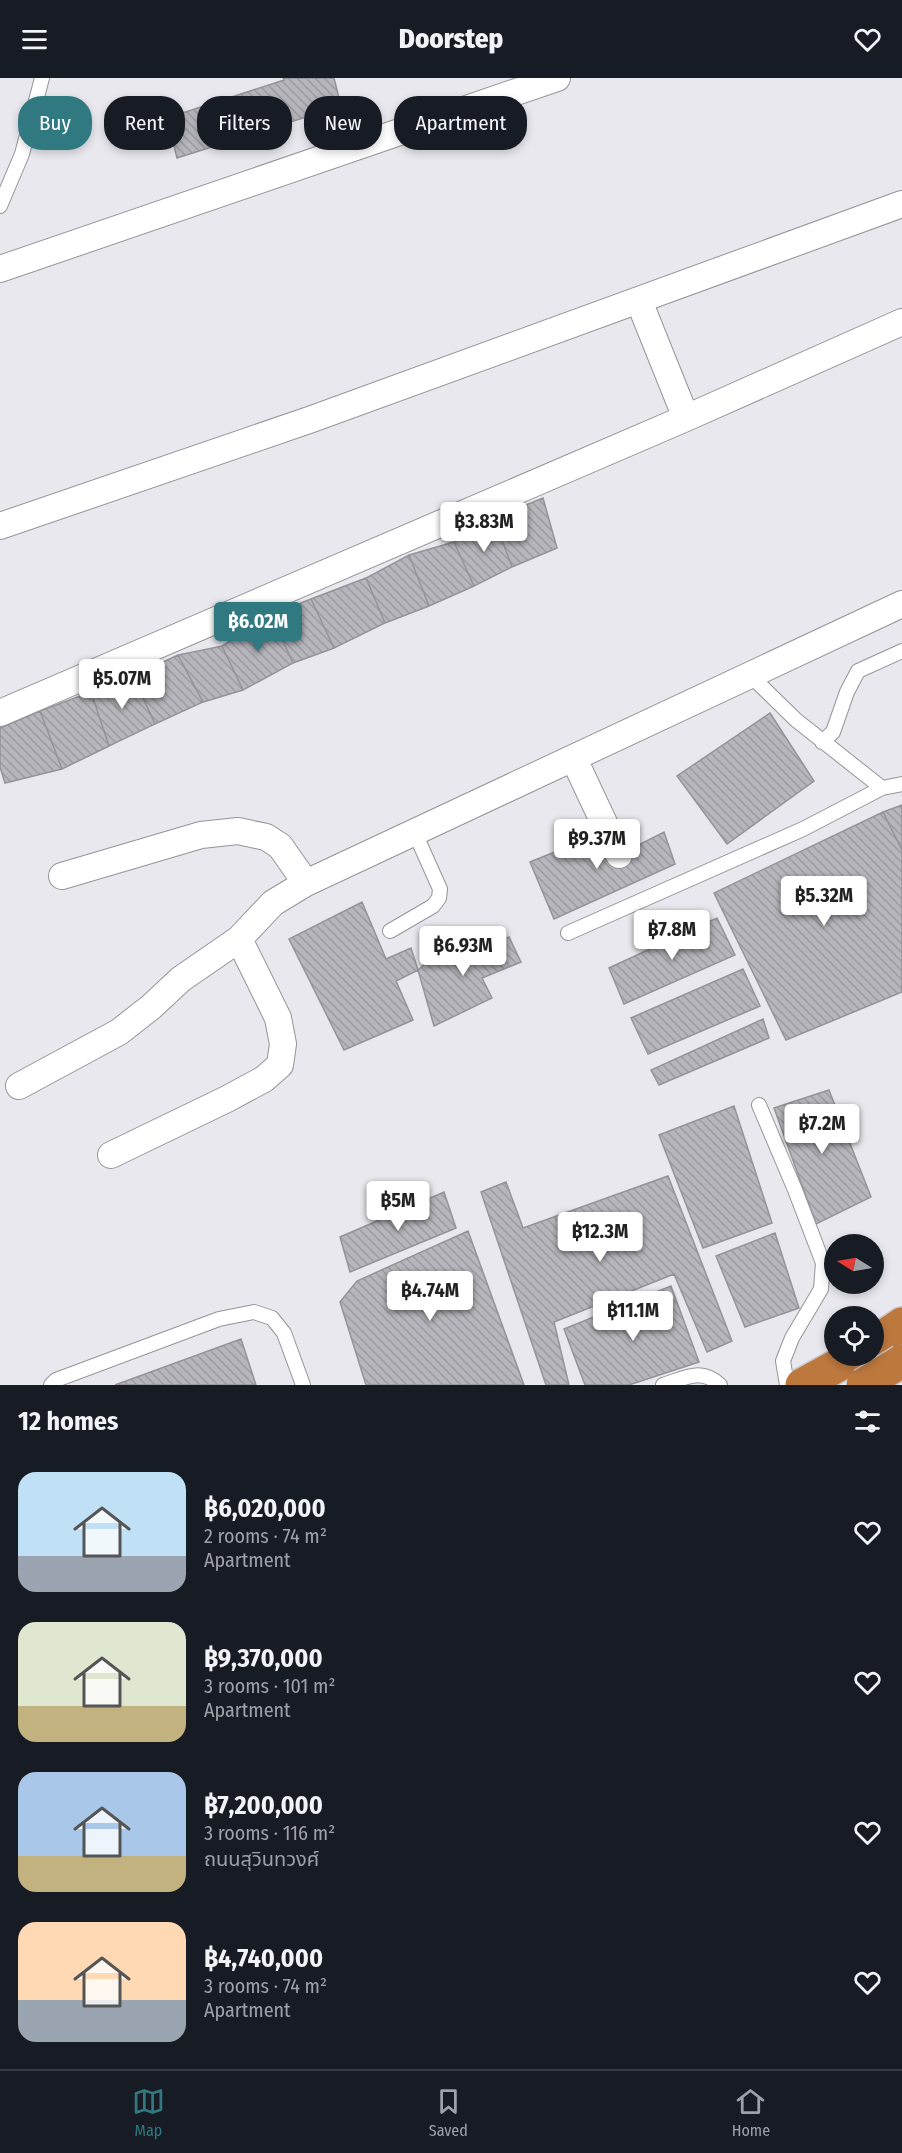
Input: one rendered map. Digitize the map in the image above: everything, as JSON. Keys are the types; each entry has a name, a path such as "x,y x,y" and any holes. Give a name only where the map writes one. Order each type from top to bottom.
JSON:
{"highway":[{"path":"884,1336 902,1324"},
{"path":"863,1385 902,1361"},
{"path":"802,1385 837,1366"},
{"path":"862,1366 873,1385"}],"street":[{"path":"0,269 557,78"},
{"path":"0,526 312,419 902,204"},
{"path":"639,301 686,418"},
{"path":"0,713 686,418 902,322"},
{"path":"19,1086 119,1032 181,979 238,939 273,903 306,883 902,604"},
{"path":"574,759 619,855"},
{"path":"62,876 201,835 238,831 266,837 280,846 306,883"},
{"path":"111,1155 227,1099 264,1079 280,1065 283,1044 278,1018 238,939"}],"lane":[{"path":"0,206 22,154 42,78"},
{"path":"822,742 833,732 847,692 858,671 902,651"},
{"path":"750,675 796,720 882,788"},
{"path":"568,933 803,829 882,788 902,784"},
{"path":"390,931 433,906 440,898 440,889 415,833"},
{"path":"759,1105 823,1263 821,1289 792,1338 783,1361 787,1385"},
{"path":"51,1385 56,1380 219,1319 254,1312 272,1318 284,1333 303,1385"},
{"path":"663,1385 697,1375 708,1376 720,1385"}],"building":[{"path":"283,78 334,78 338,96 304,96 304,118 292,122 292,96 235,96 284,80"},
{"path":"197,108 197,150 202,150 177,158 175,150 185,150 185,112"},
{"path":"543,498 557,548 512,567 494,518"},
{"path":"494,518 512,567 474,586 454,542"},
{"path":"454,542 474,586 429,606 409,555"},
{"path":"409,555 429,606 385,623 366,578"},
{"path":"366,578 385,623 334,648 311,599"},
{"path":"311,599 334,648 293,663 271,615"},
{"path":"271,615 293,663 243,690 222,646"},
{"path":"222,646 243,690 203,702 178,655"},
{"path":"178,655 203,702 155,724 133,676"},
{"path":"133,676 155,724 109,746 91,692"},
{"path":"91,692 109,746 62,769 40,711"},
{"path":"40,711 62,769 5,783 0,767 0,728"},
{"path":"770,713 814,781 727,844 677,776"},
{"path":"902,805 902,850 883,812"},
{"path":"883,812 902,850 902,992 786,1040 714,893"},
{"path":"607,831 619,855 664,832 675,864 554,919 530,862"},
{"path":"362,902 386,959 411,948 418,970 396,981 413,1020 344,1050 289,939"},
{"path":"717,918 735,955 624,1004 609,968"},
{"path":"457,935 464,954 509,937 521,962 482,978 492,998 434,1026 418,970"},
{"path":"743,969 760,1006 648,1054 631,1018"},
{"path":"763,1019 769,1038 659,1085 651,1070"},
{"path":"829,1090 871,1197 816,1224 774,1108"},
{"path":"734,1106 772,1223 703,1248 659,1135"},
{"path":"668,1176 732,1341 707,1352 674,1274 554,1322 569,1385 546,1385 481,1192 506,1182 523,1228"},
{"path":"444,1192 456,1228 350,1272 340,1237"},
{"path":"468,1231 524,1385 366,1385 340,1302 357,1281"},
{"path":"775,1233 799,1308 745,1327 716,1256"},
{"path":"671,1286 699,1362 629,1385 585,1385 564,1329"},
{"path":"241,1339 256,1385 115,1385"}]}
